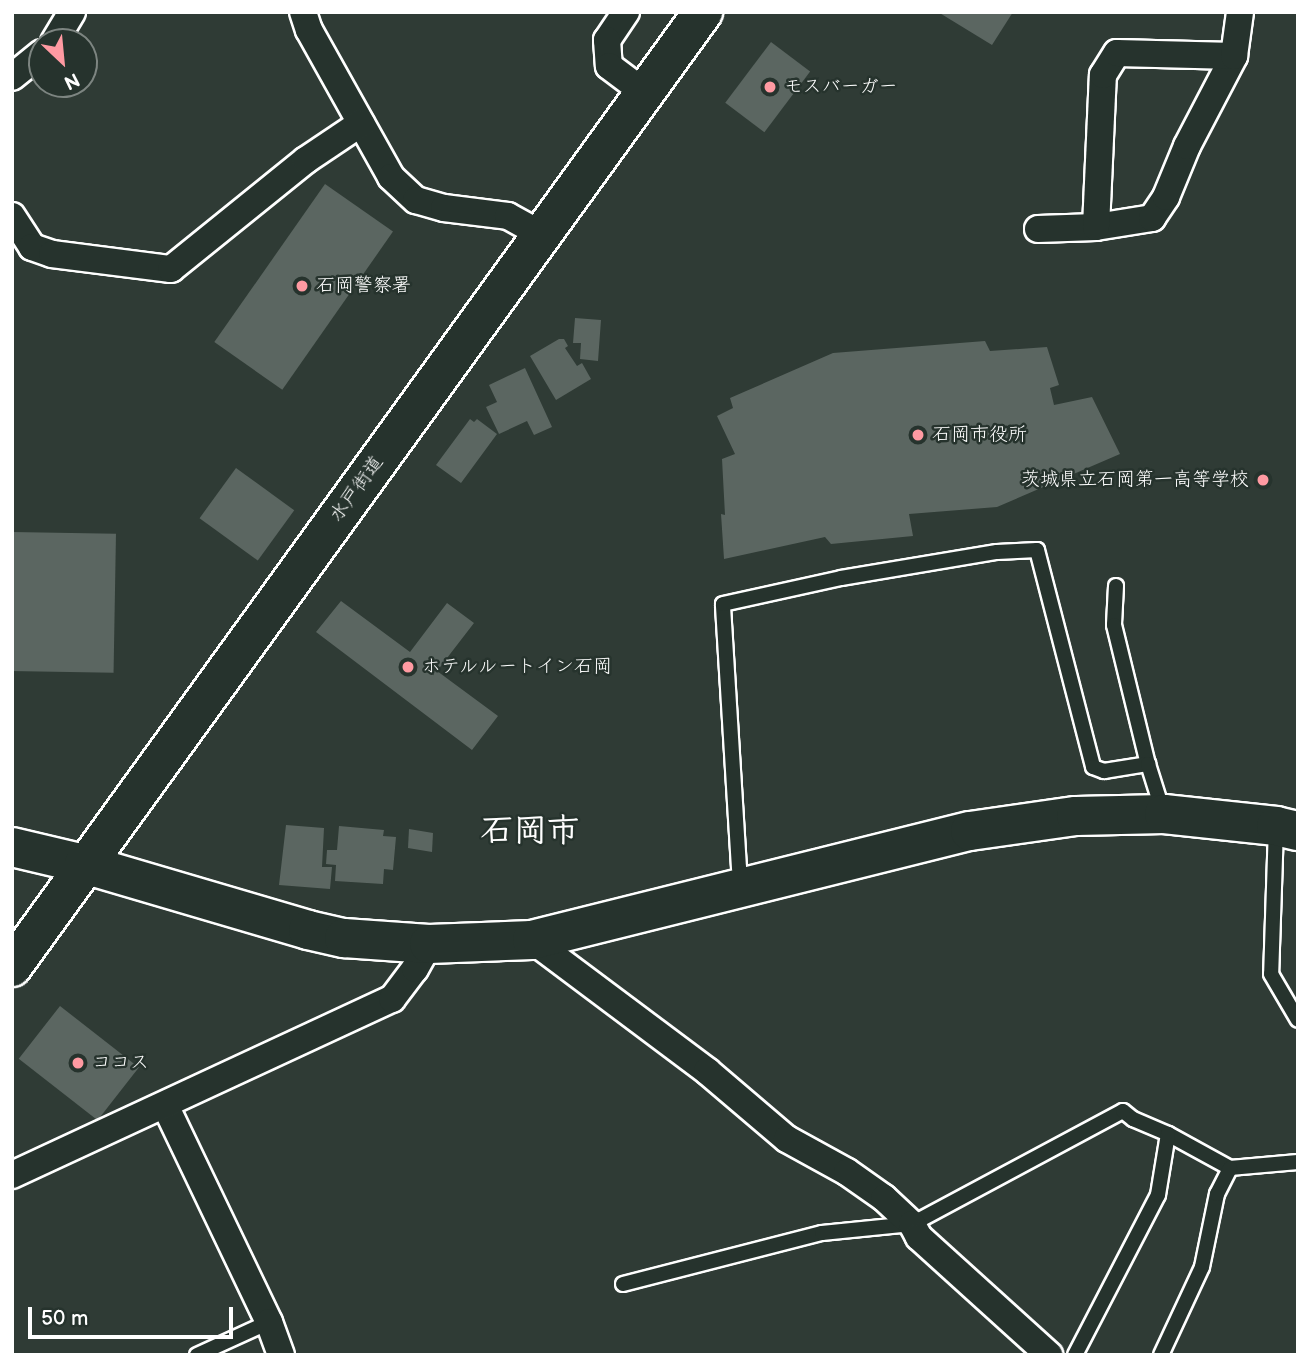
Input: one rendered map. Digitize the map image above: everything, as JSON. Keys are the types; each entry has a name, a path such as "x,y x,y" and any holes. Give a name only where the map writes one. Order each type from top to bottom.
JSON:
{"main road":[{"name":"水戸街道","path":"12,967 703,12"},
{"path":"12,847 84,864 308,930 344,938 429,944 532,940 970,831 1076,817 1164,814 1287,828"}],"street":[{"path":"62,28 72,12"},
{"path":"303,12 309,30 391,177 416,200 444,208 508,216 542,235"},
{"path":"626,12 607,40 609,66 645,93"},
{"path":"1038,229 1096,227 1152,218 1166,197 1186,146 1234,56 1240,12"},
{"path":"1096,227 1103,75 1117,53 1234,56"},
{"path":"12,77 28,64"},
{"path":"12,216 32,247 52,254 171,269 306,160 361,123"},
{"path":"532,940 707,1071 787,1139 847,1172 884,1198 912,1224 919,1237 1049,1355"},
{"path":"12,1175 391,999 415,969 429,944"},
{"path":"165,1105 269,1322 281,1355"}],"lane":[{"path":"745,889 739,868 723,604 841,578 997,552 1037,550 1093,766 1104,771 1147,764"},
{"path":"1116,586 1114,625 1147,764 1164,814"},
{"path":"1287,828 1271,974 1298,1020"},
{"path":"623,1284 822,1233 912,1224 1123,1111 1133,1119 1168,1133 1230,1168 1298,1162"},
{"path":"1075,1355 1158,1195 1168,1133"},
{"path":"1161,1355 1202,1266 1217,1194 1230,1168"},
{"path":"197,1355 269,1322"}],"building":[{"path":"938,12 1013,12 992,45"},
{"path":"771,42 810,71 764,132 725,103"},
{"name":"石岡警察署","path":"325,184 393,232 282,390 214,342"},
{"path":"575,318 601,320 598,361 580,359 581,343 573,343"},
{"path":"559,339 564,339 568,346 565,348 577,366 582,363 591,379 556,400 530,356"},
{"name":"石岡市役所","path":"985,341 990,351 1047,347 1059,385 1050,388 1054,405 1092,397 1120,454 997,507 909,514 913,536 831,544 825,537 724,559 722,459 735,454 717,416 733,408 730,398 833,353"},
{"path":"525,368 552,427 534,435 527,421 499,434 486,407 497,402 489,385"},
{"path":"470,419 474,422 477,419 497,434 461,483 436,465"},
{"path":"236,468 294,510 258,560 200,518"},
{"path":"12,532 116,534 114,673 12,671"},
{"path":"341,601 410,652 447,603 474,623 437,671 498,716 472,750 316,632"},
{"path":"286,825 324,828 322,867 332,867 330,889 279,885"},
{"path":"339,826 384,830 383,836 396,837 393,870 384,869 383,884 335,881 336,865 326,864 327,850 337,850"},
{"path":"409,829 433,833 432,852 408,848"},
{"name":"ココス","path":"60,1006 139,1068 98,1120 19,1059"}],"place":[{"name":"モスバーガー","path":"770,87"},
{"name":"石岡警察署","path":"302,286"},
{"name":"石岡市役所","path":"918,435"},
{"name":"茨城県立石岡第一高等学校","path":"1263,480"},
{"name":"ホテルルートイン石岡","path":"408,667"},
{"name":"ココス","path":"78,1063"}],"district":[{"name":"石岡市","path":"530,832"}]}
